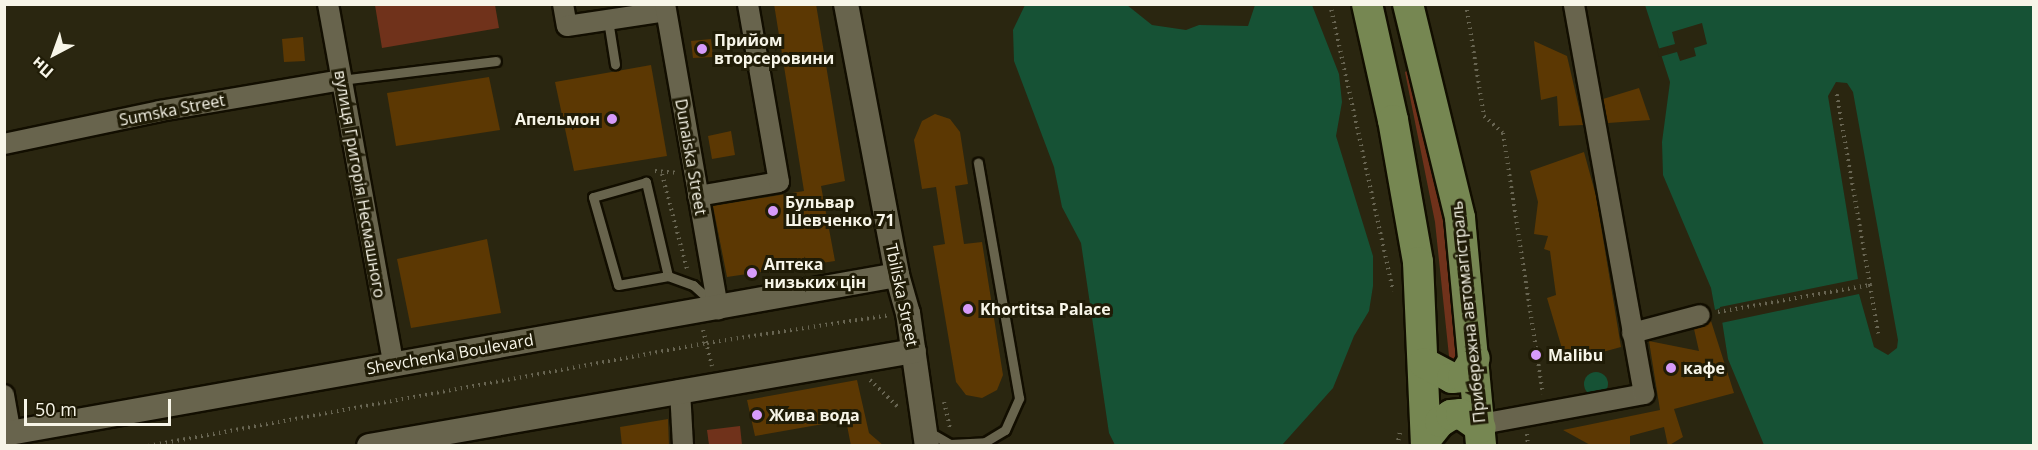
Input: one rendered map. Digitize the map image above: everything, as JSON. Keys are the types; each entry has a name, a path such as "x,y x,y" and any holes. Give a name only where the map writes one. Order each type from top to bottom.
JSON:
{"main road":[{"path":"1369,13 1380,31 1395,37 1403,34 1411,13"},
{"path":"1369,13 1387,92 1418,262 1424,363 1418,437"},
{"name":"Прибережна автомагістраль","path":"1411,13 1460,218 1481,432"},
{"path":"1387,92 1394,76 1407,66 1414,65 1427,76"},
{"path":"1424,363 1452,378 1463,377 1475,358"},
{"path":"1418,437 1451,415 1461,414 1481,432"}],"street":[{"name":"вулиця Григорія Несмашного","path":"328,4 393,363"},
{"path":"563,4 567,26 666,8"},
{"path":"698,196 779,182 748,4"},
{"name":"Tbiliska Street","path":"846,4 897,275 908,313 926,437"},
{"path":"1481,432 1546,412 1644,394 1574,4"},
{"name":"Dunaiska Street","path":"666,8 698,196 710,318"},
{"name":"Sumska Street","path":"4,144 160,111 341,80"},
{"name":"Shevchenka Boulevard","path":"8,434 393,363 710,318 897,275"},
{"path":"1632,333 1700,315"},
{"path":"369,446 914,351"},
{"path":"680,390 683,446"},
{"path":"4,395 8,434"}],"lane":[{"path":"608,20 615,64"},
{"path":"341,80 496,61"},
{"path":"926,437 950,444 985,442 1005,430 1017,410 1019,386 978,163"},
{"path":"668,276 646,182 593,197 618,285 668,276 701,290 710,318"}],"path":[{"path":"1329,4 1394,294"},
{"path":"1466,4 1484,116 1503,134 1546,412"},
{"path":"1836,91 1878,333"},
{"path":"662,174 688,274"},
{"path":"1700,315 1870,285"},
{"path":"148,446 707,343 908,313"},
{"path":"710,318 707,343 715,378"},
{"path":"866,376 888,393 903,412"},
{"path":"1397,446 1418,437"}],"shaded area":[{"path":"375,5 495,5 499,28 382,48"},
{"path":"1025,5 1127,5 1152,25 1186,30 1199,25 1248,26 1255,5 1312,5 1339,74 1342,102 1336,136 1373,256 1373,286 1369,311 1354,336 1333,388 1282,445 1115,445 1109,433 1081,243 1062,207 1054,167 1014,61 1013,30"},
{"path":"1645,5 2033,5 2033,445 1764,445 1728,359 1720,308 1715,310 1711,288 1663,175 1662,142 1670,82"},
{"path":"1412,68 1418,71 1446,223 1462,372 1451,375 1435,222 1405,72"},
{"path":"1596,372 1605,375 1608,384 1605,393 1596,396 1587,393 1584,384 1587,375"},
{"path":"740,426 742,445 709,445 707,430"}],"pier":[{"path":"1702,23 1707,44 1694,48 1696,56 1680,61 1677,52 1659,57 1657,49 1675,44 1672,32"},
{"path":"1836,82 1847,83 1853,92 1898,340 1897,348 1888,355 1874,347 1859,294 1721,323 1720,307 1858,279 1828,96"}],"building":[{"path":"774,4 816,4 845,181 821,186 835,261 727,277 713,206 804,191"},
{"path":"303,37 305,61 284,62 282,39"},
{"name":"Прийом вторсеровини","path":"711,39 713,57 693,58 691,41"},
{"path":"1534,41 1567,56 1583,125 1559,126 1557,96 1541,100"},
{"name":"Апельмон","path":"651,65 667,156 574,171 555,82"},
{"path":"489,77 500,130 396,146 387,93"},
{"path":"1639,88 1650,120 1608,123 1603,99"},
{"name":"Khortitsa Palace","path":"935,114 950,119 960,132 968,184 955,186 964,244 982,242 1003,375 997,390 982,398 966,395 956,382 933,246 945,244 936,187 922,189 914,140 922,121"},
{"path":"731,131 735,155 712,159 708,136"},
{"path":"1584,152 1596,196 1621,347 1566,362 1547,298 1556,295 1550,251 1544,249 1548,236 1534,234 1538,202 1530,171"},
{"path":"487,239 501,313 411,328 397,259"},
{"path":"1711,321 1734,393 1674,409 1683,437 1668,446 1664,427 1630,436 1630,446 1592,446 1563,430 1660,410 1649,341 1699,351 1694,329"},
{"path":"857,380 869,433 884,446 851,446 846,420 755,436 747,400"},
{"path":"668,419 669,446 622,446 620,427"}],"place":[{"name":"Прийом вторсеровини","path":"702,49"},
{"name":"Апельмон","path":"612,119"},
{"name":"Бульвар Шевченко 71","path":"773,211"},
{"name":"Аптека низьких цін","path":"752,273"},
{"name":"Khortitsa Palace","path":"968,309"},
{"name":"Malibu","path":"1536,355"},
{"name":"кафе","path":"1671,368"},
{"name":"Жива вода","path":"757,415"}]}
